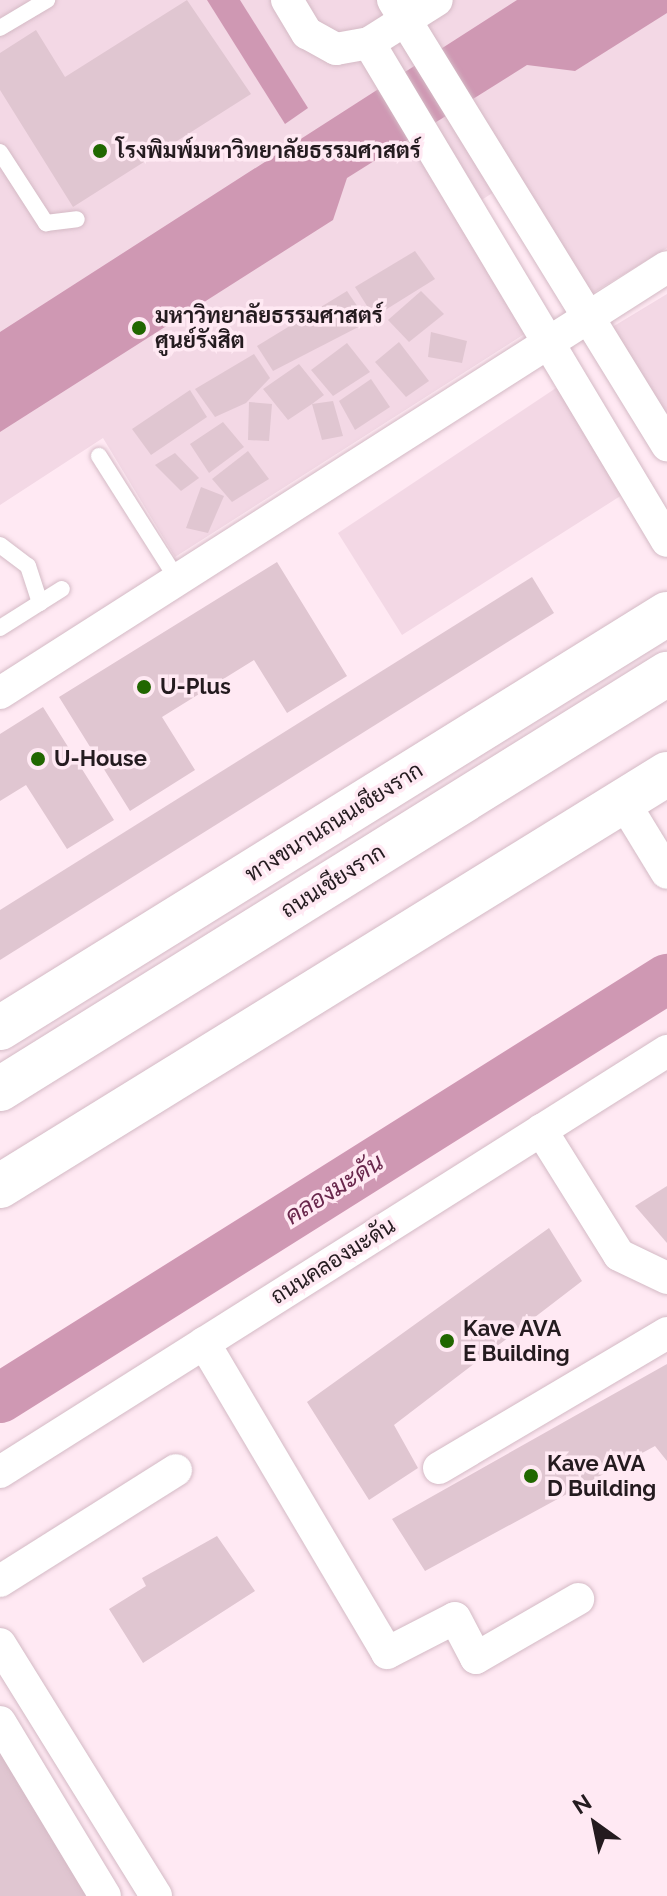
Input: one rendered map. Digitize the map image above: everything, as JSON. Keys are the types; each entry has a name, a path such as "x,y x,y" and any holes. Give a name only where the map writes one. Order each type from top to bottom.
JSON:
{"main road":[{"name":"ทางขนานถนนเชียงราก","path":"0,1028 667,614"},
{"name":"ถนนเชียงราก","path":"0,1089 667,674"},
{"path":"0,1186 667,774"}],"street":[{"path":"287,0 317,42 336,49 374,52"},
{"path":"374,52 404,18 437,0"},
{"path":"404,18 667,445"},
{"path":"374,52 551,339 667,541"},
{"path":"0,693 667,267"},
{"path":"623,801 667,873"},
{"name":"ถนนคลองมะดัน","path":"0,1472 667,1051"},
{"path":"541,1130 619,1255 667,1278"},
{"path":"439,1468 667,1333"},
{"path":"204,1343 387,1653 455,1618 476,1658 578,1599"},
{"path":"0,1581 176,1470"},
{"path":"0,1644 156,1896"},
{"path":"0,1722 105,1896"}],"lane":[{"path":"0,28 47,0"},
{"path":"0,152 46,223 77,219"},
{"path":"99,456 177,579"},
{"path":"0,545 28,566 40,603"},
{"path":"0,628 62,589"}],"shaded area":[{"name":"มหาวิทยาลัยธรรมศาสตร์ ศูนย์รังสิต","path":"0,0 667,0 667,248 588,296 516,178 455,217 529,331 175,557 103,438 0,505"},
{"path":"207,0 240,0 308,108 285,124"},
{"path":"517,0 667,0 667,13 575,71 527,65 347,178 333,220 0,432 0,332"},
{"path":"667,294 667,418 609,329"},
{"path":"559,386 622,495 402,635 338,533"}],"building":[{"name":"โรงพิมพ์มหาวิทยาลัยธรรมศาสตร์","path":"187,0 251,94 73,207 0,90 0,53 36,30 65,77"},
{"path":"415,251 435,279 374,317 355,287"},
{"path":"347,291 368,322 273,371 257,346"},
{"path":"421,291 444,314 409,342 388,320"},
{"path":"431,332 467,341 462,363 428,357"},
{"path":"399,342 429,381 406,397 375,362"},
{"path":"347,343 370,372 333,396 311,370"},
{"path":"254,354 270,378 246,403 215,417 195,389"},
{"path":"299,364 324,395 288,420 263,389"},
{"path":"371,379 390,407 355,430 339,401"},
{"path":"190,390 207,417 151,455 132,429"},
{"path":"333,401 343,436 322,440 312,404"},
{"path":"249,402 272,404 269,441 248,440"},
{"path":"223,422 244,447 209,473 190,444"},
{"path":"248,451 269,479 232,502 212,479"},
{"path":"175,453 199,478 181,491 155,465"},
{"path":"201,487 224,496 208,533 186,528"},
{"name":"U-Plus","path":"277,562 347,676 287,713 254,660 162,717 195,770 130,811 59,697"},
{"path":"532,577 554,613 0,960 0,910"},
{"name":"U-House","path":"43,707 114,820 67,849 26,785 0,801 0,734"},
{"path":"667,1186 667,1243 635,1206"},
{"name":"Kave AVA E Building","path":"549,1228 582,1281 394,1425 418,1468 369,1500 307,1402"},
{"name":"Kave AVA D Building","path":"667,1364 667,1461 655,1446 425,1571 392,1519"},
{"path":"217,1536 255,1591 143,1663 109,1609 146,1586 142,1578"},
{"path":"0,1734 97,1896 0,1896"}],"waterway":[{"name":"คลองมะดัน","path":"0,1398 667,979"}],"place":[{"name":"โรงพิมพ์มหาวิทยาลัยธรรมศาสตร์","path":"100,151"},
{"name":"มหาวิทยาลัยธรรมศาสตร์ ศูนย์รังสิต","path":"139,328"},
{"name":"U-Plus","path":"144,687"},
{"name":"U-House","path":"38,759"},
{"name":"Kave AVA E Building","path":"447,1341"},
{"name":"Kave AVA D Building","path":"531,1476"}]}
